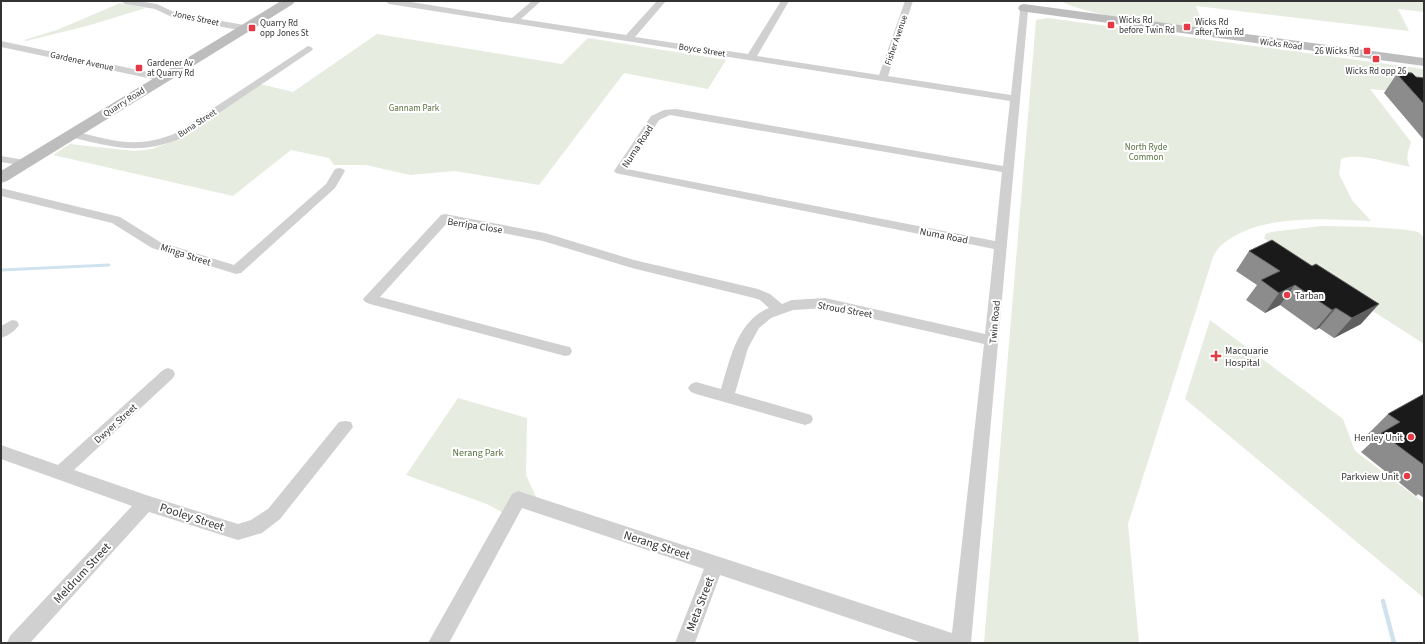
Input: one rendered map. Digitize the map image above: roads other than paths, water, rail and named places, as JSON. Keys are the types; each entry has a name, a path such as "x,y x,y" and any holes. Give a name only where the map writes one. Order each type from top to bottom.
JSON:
{"main road":[{"name":"Quarry Road","path":"1,178 289,1"},
{"path":"1046,1 1096,19"},
{"name":"Wicks Road","path":"1024,7 1096,19 1424,62"}],"street":[{"name":"Jones Street","path":"125,1 157,7 174,15 244,28"},
{"name":"Boyce Street","path":"389,1 411,3 1015,99"},
{"path":"515,20 537,1"},
{"path":"629,38 662,1"},
{"path":"751,58 785,1"},
{"name":"Fisher Avenue","path":"883,78 909,1"},
{"name":"Twin Road","path":"961,643 1024,7"},
{"name":"Gardener Avenue","path":"1,44 162,78"},
{"name":"Buna Street","path":"71,134 132,147 144,147 165,142 178,136 308,49"},
{"name":"Numa Road","path":"1001,246 620,171 655,118 668,112 676,112 1008,170"},
{"path":"1,159 25,163"},
{"name":"Minga Street","path":"1,192 116,220 156,245 236,270 330,186 339,171"},
{"name":"Berripa Close","path":"565,351 370,299 445,218 545,237 632,264 758,294 765,297 779,309"},
{"name":"Stroud Street","path":"727,396 741,348 747,335 759,319 766,314 779,309 798,304 825,303 992,341"},
{"name":"Dwyer Street","path":"61,472 168,374"},
{"path":"696,388 805,419"},
{"name":"Pooley Street","path":"1,452 146,503 238,532 256,528 274,514 345,427"},
{"name":"Nerang Street","path":"438,643 518,499 952,643"},
{"name":"Meldrum Street","path":"17,643 146,503"},
{"name":"Meta Street","path":"685,643 715,564"}],"waterway":[{"path":"1,270 109,265"},
{"path":"1383,601 1394,643"}],"place":[{"name":"Wicks Rd before Twin Rd","path":"1111,25"},
{"name":"Wicks Rd after Twin Rd","path":"1187,27"},
{"name":"Quarry Rd opp Jones St","path":"252,28"},
{"name":"26 Wicks Rd","path":"1367,51"},
{"name":"Wicks Rd opp 26","path":"1376,59"},
{"name":"Gardener Av at Quarry Rd","path":"139,68"},
{"name":"Tarban","path":"1287,295"},
{"name":"Macquarie Hospital","path":"1216,356"},
{"name":"Henley Unit","path":"1411,437"},
{"name":"Parkview Unit","path":"1407,476"}],"park label":[{"name":"Gannam Park","path":"414,108"},
{"name":"North Ryde Common","path":"1146,152"},
{"name":"Nerang Park","path":"478,452"}]}
